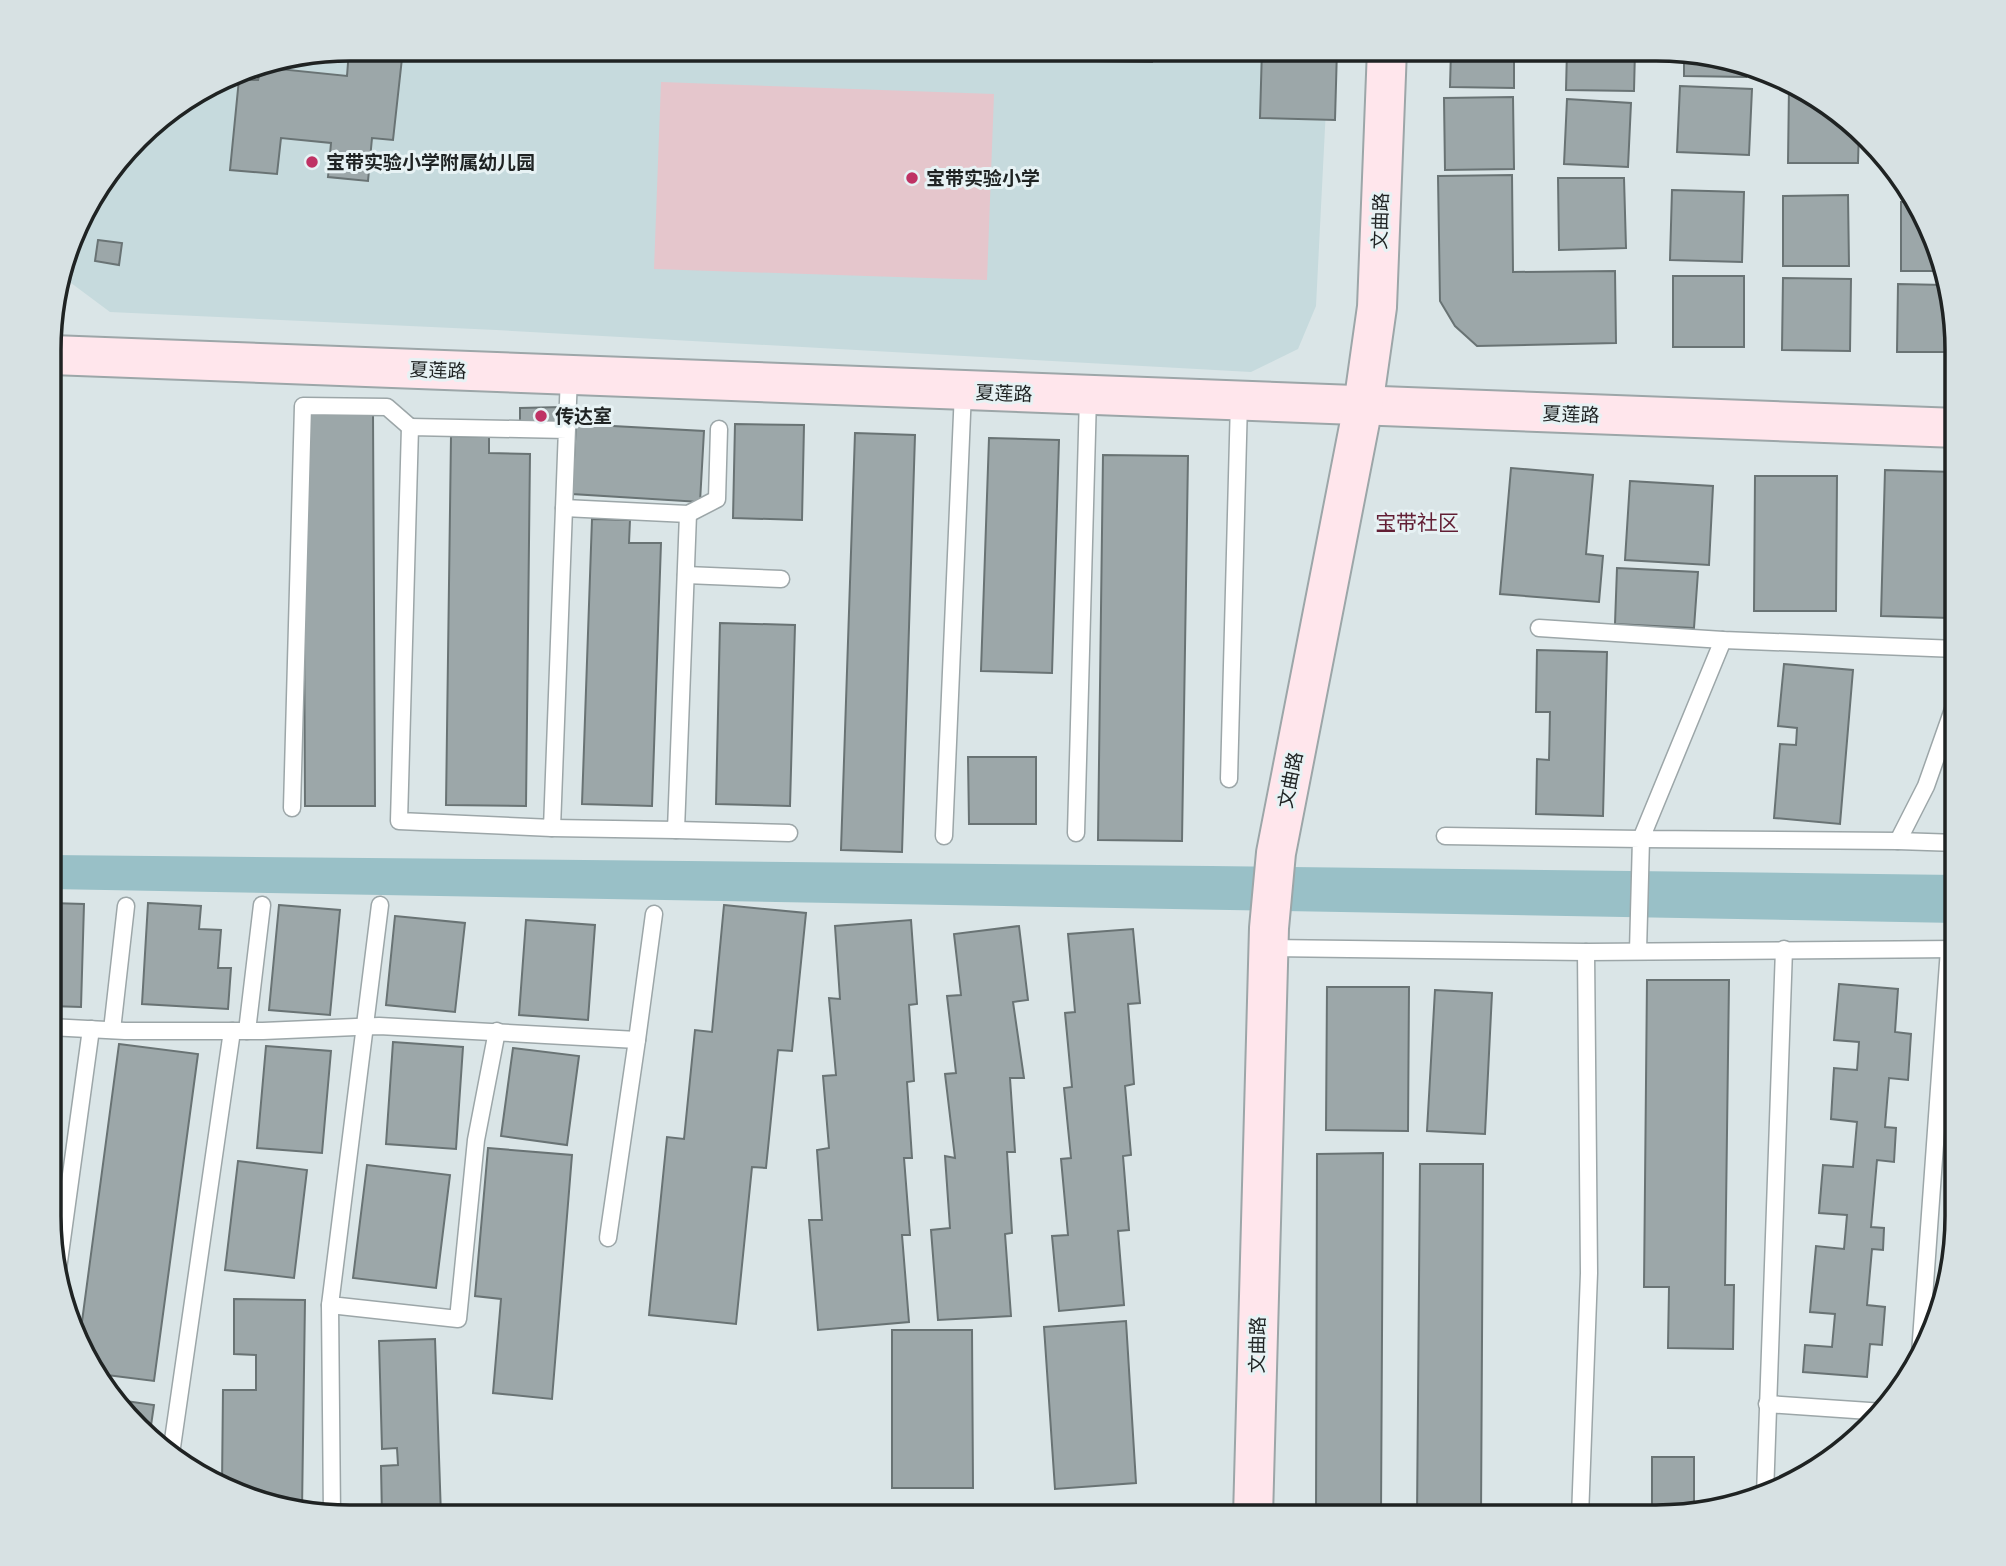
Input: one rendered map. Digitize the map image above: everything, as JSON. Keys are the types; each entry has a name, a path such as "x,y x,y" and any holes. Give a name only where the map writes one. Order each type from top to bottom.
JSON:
{"street":[{"name":"文曲路","path":"1253,1505 1268,938 1276,853 1363,406 1377,307 1387,61"},
{"name":"夏莲路","path":"61,355 1945,428"}],"lane":[{"path":"552,828 569,375"},
{"path":"944,836 963,391"},
{"path":"1076,833 1088,396"},
{"path":"1229,779 1239,401"},
{"path":"292,808 303,406 387,407 410,427 567,430"},
{"path":"410,427 399,821 552,828 789,833"},
{"path":"564,508 688,514 717,499 719,429"},
{"path":"676,830 688,514"},
{"path":"686,575 781,579"},
{"path":"1539,628 1723,640 1945,649"},
{"path":"1638,951 1641,839 1723,640"},
{"path":"1898,841 1926,786 1945,732"},
{"path":"1445,836 1945,843"},
{"path":"173,1444 262,905"},
{"path":"332,1504 330,1305 380,905"},
{"path":"112,1030 125,906"},
{"path":"608,1238 654,914"},
{"path":"1268,938 1587,951 1945,949"},
{"path":"1765,1484 1784,949"},
{"path":"1580,1505 1589,1273 1587,951"},
{"path":"61,1028 240,1031 364,1027 497,1031 637,1040"},
{"path":"62,1238 91,1029"},
{"path":"330,1305 458,1319 476,1140 497,1031"},
{"path":"1922,1329 1945,1047"},
{"path":"1767,1405 1868,1411"}],"shaded area":[{"name":"宝带实验小学","path":"350,61 1328,61 1316,306 1298,349 1251,372 496,330 110,312 70,282 91,222 121,174 160,133 206,100 239,83 294,67"},
{"path":"661,82 994,94 987,280 654,269"}],"water":[{"path":"61,855 1945,875 1945,923 61,889"}],"building":[{"name":"宝带实验小学附属幼儿园","path":"348,61 402,61 393,140 372,138 368,181 328,177 331,143 281,138 277,174 230,170 239,83 258,80 259,76 283,69 347,76"},
{"path":"1262,61 1337,61 1335,120 1260,118"},
{"path":"1451,61 1514,61 1514,88 1450,87"},
{"path":"1567,61 1635,61 1634,91 1566,90"},
{"path":"1684,63 1731,71 1746,77 1684,76"},
{"path":"1680,86 1752,89 1749,155 1677,152"},
{"path":"1789,94 1832,121 1859,145 1858,163 1788,163"},
{"path":"1513,97 1514,169 1445,170 1444,98"},
{"path":"1567,99 1631,103 1628,167 1564,164"},
{"path":"1512,175 1513,272 1615,271 1616,343 1477,346 1455,326 1440,301 1438,176"},
{"path":"1558,178 1624,178 1626,248 1559,250"},
{"path":"1672,190 1744,192 1742,262 1670,260"},
{"path":"1848,195 1849,266 1783,266 1783,196"},
{"path":"1901,202 1904,202 1923,239 1934,271 1901,271"},
{"path":"98,240 122,243 119,265 95,261"},
{"path":"1673,276 1744,276 1744,347 1673,347"},
{"path":"1783,278 1851,279 1850,351 1782,350"},
{"path":"1898,284 1937,285 1945,352 1897,352"},
{"name":"传达室","path":"562,407 563,423 520,424 520,408"},
{"path":"303,413 373,413 375,806 305,806"},
{"path":"576,424 704,431 700,502 572,494"},
{"path":"735,424 804,425 802,520 733,518"},
{"path":"855,433 915,435 902,852 841,850"},
{"path":"451,436 489,437 489,453 530,454 526,806 446,805"},
{"path":"989,438 1059,440 1052,673 981,671"},
{"path":"1103,455 1188,456 1182,841 1098,840"},
{"path":"1511,468 1593,475 1586,554 1603,556 1599,602 1500,594"},
{"path":"1885,470 1945,472 1945,618 1881,616"},
{"path":"1755,476 1837,476 1836,611 1754,611"},
{"path":"1630,481 1713,486 1709,565 1625,560"},
{"path":"592,519 630,520 629,543 661,543 652,806 582,804"},
{"path":"1617,568 1698,572 1694,628 1615,624"},
{"path":"720,623 795,625 790,806 716,804"},
{"path":"1537,650 1607,652 1603,816 1536,814 1537,759 1549,760 1550,712 1536,712"},
{"path":"1784,664 1853,670 1840,824 1774,818 1780,744 1796,745 1797,728 1778,726"},
{"path":"968,757 1036,757 1036,824 969,824"},
{"path":"61,903 84,904 81,1007 61,1006"},
{"path":"148,903 201,906 199,929 221,930 218,968 231,968 228,1009 142,1004"},
{"path":"279,905 340,910 330,1015 269,1010"},
{"path":"724,905 806,913 792,1051 778,1050 766,1168 752,1167 736,1324 649,1315 667,1137 684,1139 695,1030 712,1032"},
{"path":"395,916 465,923 455,1012 386,1005"},
{"path":"526,920 595,925 588,1020 519,1015"},
{"path":"911,920 917,1004 909,1005 914,1081 907,1082 912,1158 904,1158 910,1235 902,1235 909,1322 818,1330 809,1220 822,1220 817,1150 829,1148 823,1076 836,1075 829,998 840,999 835,926"},
{"path":"1019,926 1028,1000 1013,1002 1024,1078 1010,1078 1015,1152 1007,1152 1012,1233 1005,1234 1011,1316 938,1320 931,1230 950,1228 945,1156 955,1158 945,1074 956,1073 947,996 961,995 954,934"},
{"path":"1133,929 1140,1003 1128,1004 1134,1084 1125,1086 1131,1155 1123,1156 1129,1230 1118,1231 1124,1305 1059,1311 1052,1236 1068,1235 1061,1159 1071,1158 1064,1088 1072,1087 1065,1013 1075,1012 1068,934"},
{"path":"1647,980 1729,980 1725,1285 1734,1285 1733,1349 1668,1348 1669,1287 1644,1287"},
{"path":"1839,984 1898,989 1895,1032 1911,1034 1908,1080 1889,1078 1885,1127 1896,1128 1894,1162 1877,1160 1871,1227 1884,1228 1883,1250 1872,1249 1867,1305 1885,1307 1882,1345 1870,1344 1867,1377 1803,1372 1805,1345 1832,1347 1835,1314 1810,1312 1816,1246 1844,1249 1847,1215 1819,1213 1823,1165 1853,1167 1857,1122 1831,1119 1834,1068 1857,1070 1859,1042 1834,1040"},
{"path":"1327,987 1409,987 1408,1131 1326,1130"},
{"path":"1435,990 1492,993 1485,1134 1427,1131"},
{"path":"393,1042 463,1047 456,1149 386,1144"},
{"path":"119,1044 198,1054 154,1381 110,1375 82,1323"},
{"path":"266,1046 331,1051 322,1153 257,1148"},
{"path":"513,1048 579,1056 567,1145 501,1136"},
{"path":"488,1148 572,1155 552,1399 493,1393 501,1299 475,1296"},
{"path":"1383,1153 1381,1505 1316,1505 1317,1154"},
{"path":"238,1161 307,1170 294,1278 225,1270"},
{"path":"1420,1164 1483,1164 1481,1505 1417,1505"},
{"path":"367,1165 450,1175 436,1288 353,1278"},
{"path":"234,1299 305,1300 302,1500 275,1495 222,1475 223,1390 256,1390 256,1355 234,1354"},
{"path":"1126,1321 1136,1483 1055,1489 1044,1327"},
{"path":"892,1330 972,1330 973,1488 892,1488"},
{"path":"435,1339 441,1505 382,1505 381,1466 398,1465 397,1448 382,1449 379,1341"},
{"path":"129,1401 154,1405 151,1425"},
{"path":"1652,1457 1694,1457 1694,1502 1652,1505"}],"place":[{"name":"宝带实验小学附属幼儿园","path":"312,162"},
{"name":"宝带实验小学","path":"912,178"},
{"name":"传达室","path":"541,416"}],"district":[{"name":"宝带社区","path":"1417,523"}]}
